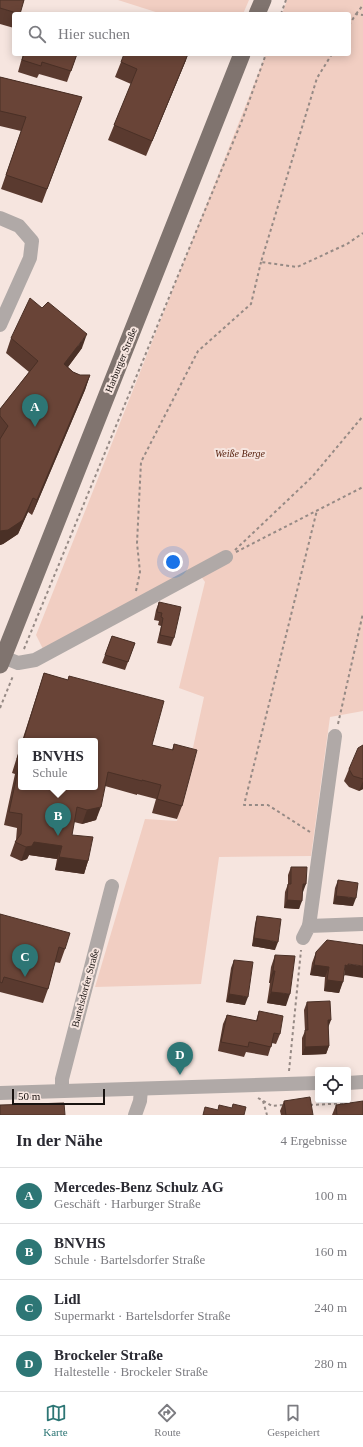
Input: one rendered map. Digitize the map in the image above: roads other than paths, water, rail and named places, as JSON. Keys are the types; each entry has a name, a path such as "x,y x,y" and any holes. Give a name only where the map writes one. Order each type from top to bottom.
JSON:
{"main road":[{"path":"258,12 263,0"},
{"name":"Harburger Straße","path":"7,662 241,56"}],"street":[{"path":"0,218 19,226 32,241 30,258 0,326"},
{"path":"7,662 35,660 226,557"},
{"path":"335,736 321,839 306,932 363,924"},
{"name":"Bartelsdorfer Straße","path":"62,1091 62,1079 112,886"},
{"path":"351,1083 363,1082"},
{"path":"0,1093 315,1084"},
{"path":"135,1115 140,1101 141,1089"}],"place":[{"name":"Mercedes-Benz Schulz AG","path":"35,427"},
{"name":"BNVHS","path":"58,836"},
{"name":"Lidl","path":"25,977"},
{"name":"Brockeler Straße","path":"180,1075"}],"park label":[{"name":"Weiße Berge","path":"240,453"}]}
